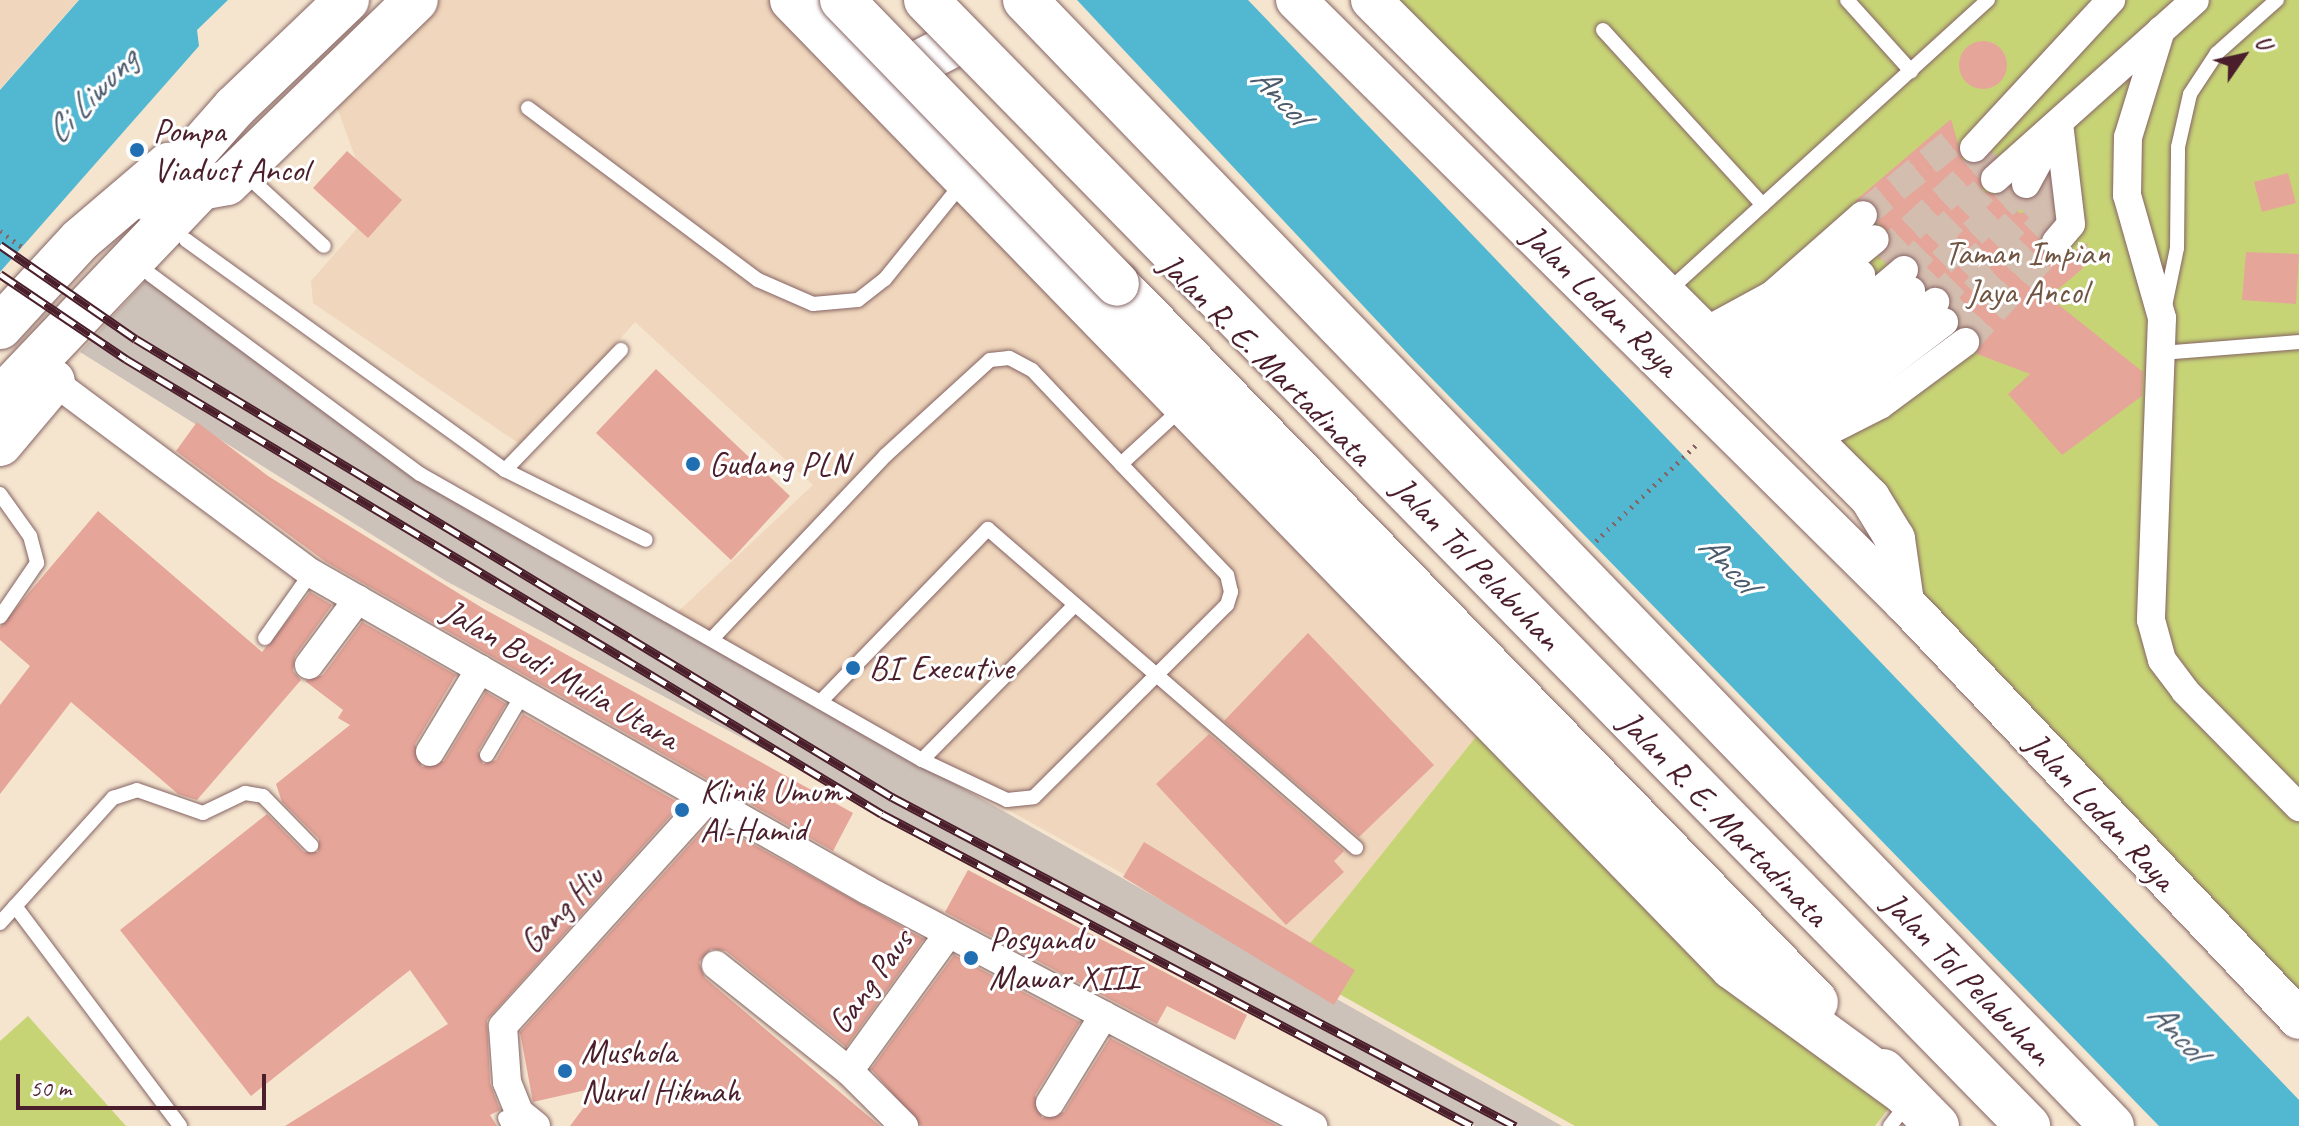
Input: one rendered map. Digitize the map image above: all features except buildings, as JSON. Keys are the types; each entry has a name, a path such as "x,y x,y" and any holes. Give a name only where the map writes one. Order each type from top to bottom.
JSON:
{"main road":[{"path":"0,358 197,150 347,0"},
{"path":"0,444 53,381 151,275 221,206 234,176 416,0"},
{"name":"Jalan R. E. Martadinata","path":"918,0 2022,1126"},
{"name":"Jalan Tol Pelabuhan","path":"926,0 2028,1126"},
{"name":"Jalan Tol Pelabuhan","path":"1025,0 2112,1126"},
{"name":"Jalan Lodan Raya","path":"1296,0 1904,602 2299,1019"},
{"name":"Jalan Lodan Raya","path":"1371,0 1883,515 1895,539 1904,602"},
{"path":"806,4 966,178 1732,967 1910,1110"},
{"name":"Jalan R. E. Martadinata","path":"806,4 1117,284 1910,1110"},
{"path":"899,107 920,62 957,43"},
{"path":"0,327 80,240 178,157 197,150"},
{"path":"0,399 201,188 234,176"}],"street":[{"path":"2059,124 1980,154 2012,101 2111,0"},
{"path":"2026,184 2059,124 2195,0"},
{"path":"2161,30 2128,137 2127,195 2162,318 2151,620 2162,660 2185,691 2299,807"},
{"path":"2056,242 2071,224 2059,124"},
{"path":"1756,385 1772,295 1902,271"},
{"path":"1756,385 1822,312 1902,271"},
{"path":"1756,385 1803,375 1902,271"},
{"path":"1756,385 1885,371 1902,271"},
{"path":"1756,385 1880,405 1965,342"},
{"name":"Jalan Budi Mulia Utara","path":"53,381 311,573 949,933 1313,1126"},
{"path":"309,665 358,599"},
{"path":"430,752 480,669"},
{"name":"Gang Hiu","path":"536,1126 519,1112 507,1082 503,1026 708,799"},
{"name":"Gang Paus","path":"849,1071 949,933"},
{"path":"716,965 849,1071 904,1126"},
{"path":"1050,1103 1104,1015"}],"lane":[{"path":"1847,0 1911,71"},
{"path":"1664,295 1988,0"},
{"path":"2162,318 2177,248 2178,147 2190,94 2217,53 2277,0"},
{"path":"1603,30 1763,205"},
{"path":"528,108 758,280 813,304 858,300 885,279 966,178"},
{"path":"234,176 324,246"},
{"path":"186,240 505,470 646,540"},
{"path":"151,275 420,474 823,699 922,760 1007,800 1034,797 1227,605 1231,592 1227,575 1032,370 1009,358 990,360 885,456 714,637"},
{"path":"2162,353 2299,342"},
{"path":"505,470 621,350"},
{"path":"1121,464 1186,405"},
{"path":"0,494 30,536 37,563 0,617"},
{"path":"823,699 988,529 1156,678 1356,848"},
{"path":"265,638 311,573"},
{"path":"922,760 1074,606"},
{"path":"487,755 523,694"},
{"path":"0,923 113,798 137,790 203,813 245,793 263,796 311,845"},
{"path":"15,906 180,1126"}],"path":[{"path":"0,231 32,254"},
{"path":"1590,547 1689,452"}],"shaded area":[{"path":"0,0 78,0 0,89"},
{"path":"427,0 781,0 1491,718 1291,967 668,621 813,485 635,322 524,447 313,303 311,281 374,209 328,83"},
{"path":"151,275 489,521 1562,1126 1475,1126 446,581 80,352"}],"green space":[{"name":"Taman Impian Jaya Ancol","path":"1371,0 2299,0 2299,1019 1904,602 1895,539"},
{"path":"1491,718 1902,1091 1875,1126 1575,1126 1291,967"},
{"path":"28,1016 126,1126 0,1126 0,1041"}],"water":[{"name":"Ci Liwung","path":"79,0 228,0 197,30 199,46 0,272 0,90"},
{"name":"Ancol","path":"1077,0 1248,0 2299,1100 2299,1126 2159,1126 1411,357"}],"tunnel":[{"path":"1863,215 1957,138"},
{"path":"1880,257 1994,152"},
{"path":"1935,302 2040,198 2049,164"},
{"path":"1944,322 2054,213 2058,173"},
{"path":"1904,270 1995,179"},
{"path":"1911,291 2026,184"},
{"path":"1965,342 2056,242"}],"railway":[{"path":"0,245 136,339 892,797 1515,1126"},
{"path":"0,274 126,359 882,814 1472,1126"}],"place":[{"name":"Pompa Viaduct Ancol","path":"137,150"},
{"name":"Gudang PLN","path":"693,464"},
{"name":"BI Executive","path":"853,668"},
{"name":"Klinik Umum Al-Hamid","path":"682,810"},
{"name":"Posyandu Mawar XIII","path":"971,958"},
{"name":"Mushola Nurul Hikmah","path":"565,1071"}]}
